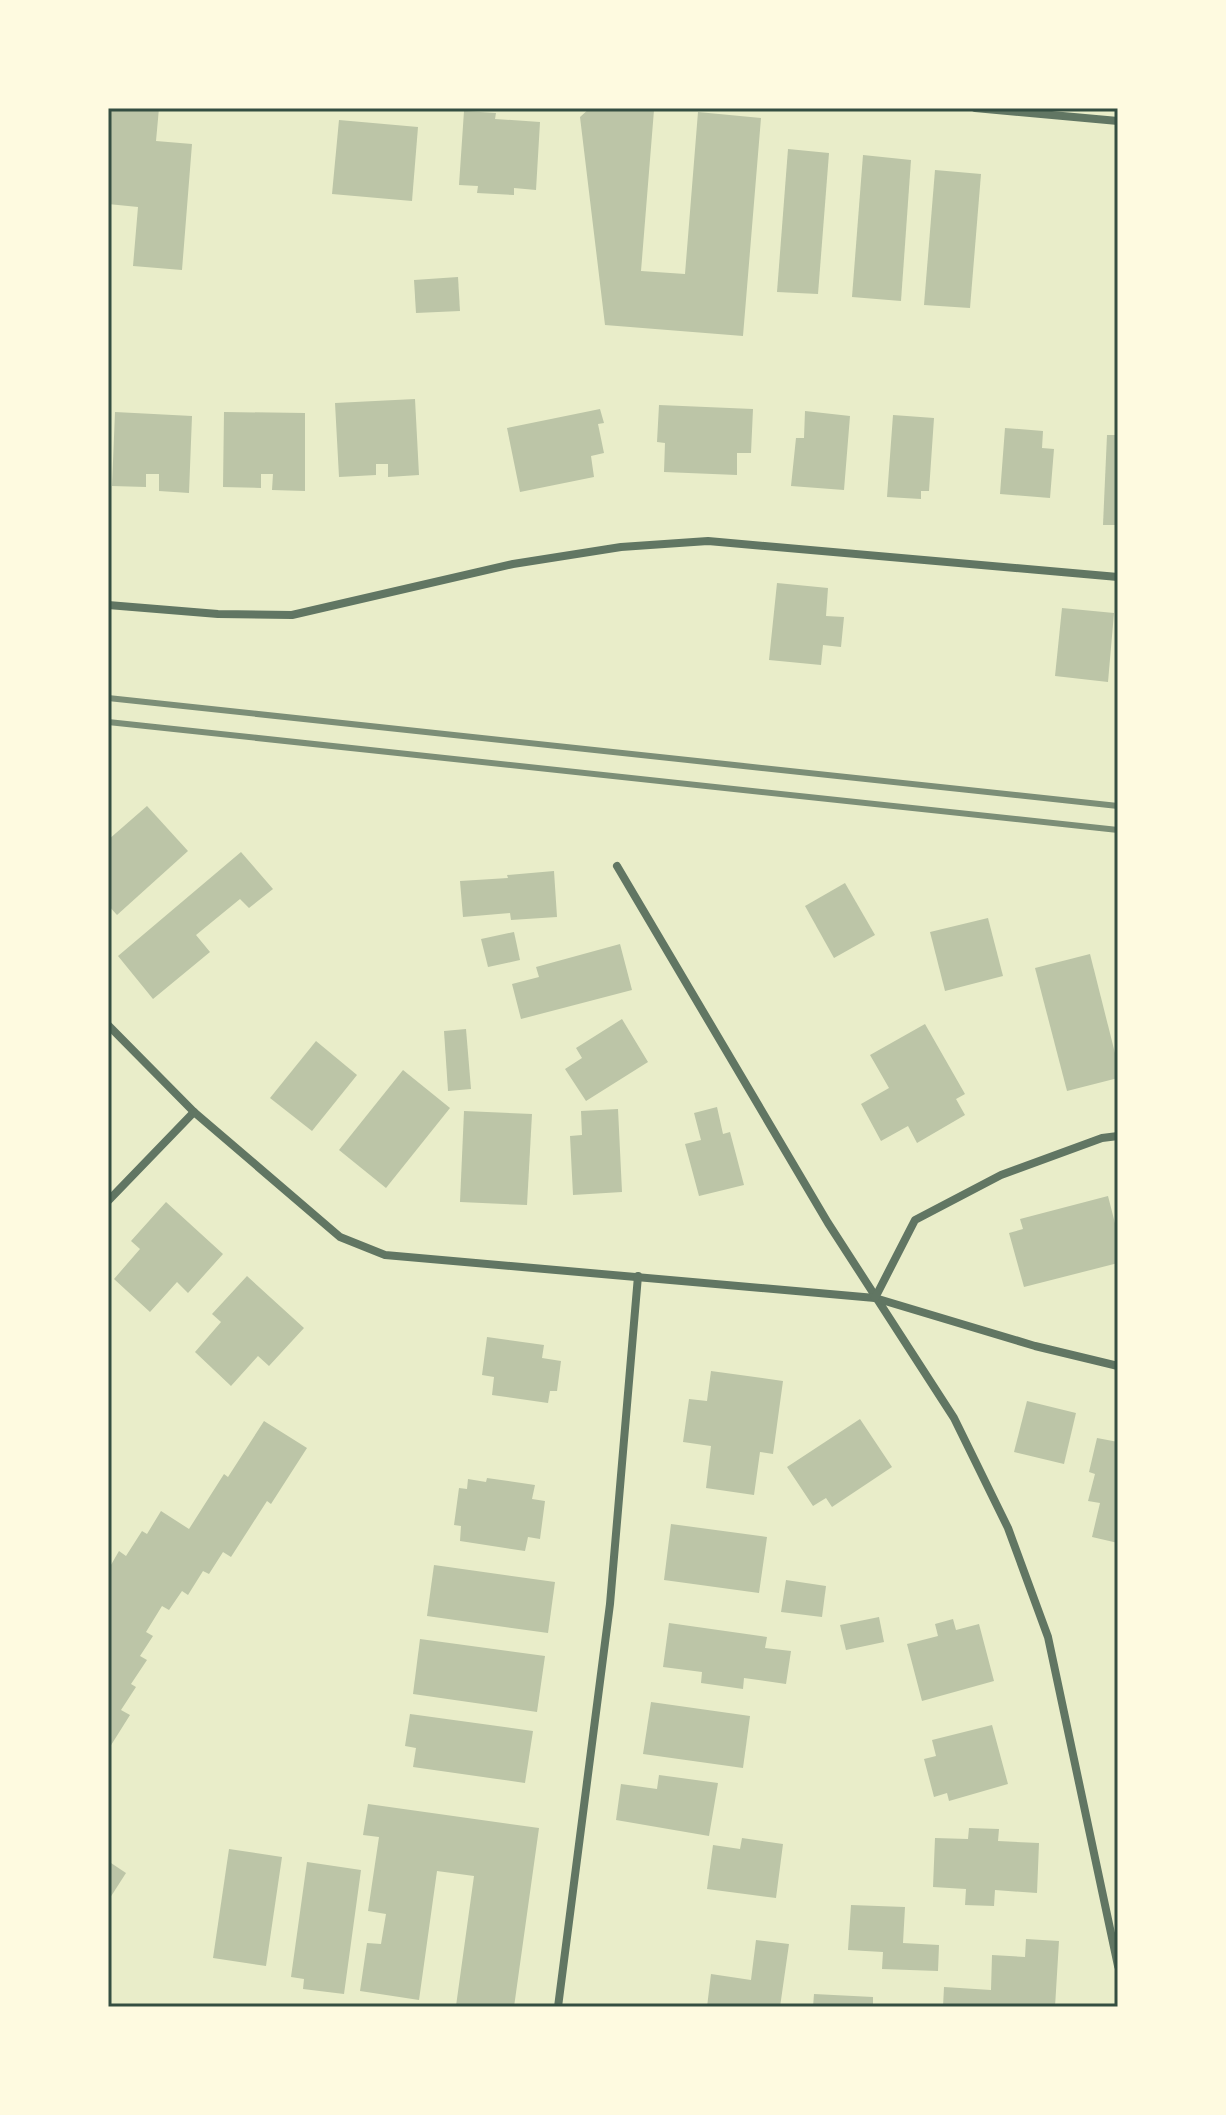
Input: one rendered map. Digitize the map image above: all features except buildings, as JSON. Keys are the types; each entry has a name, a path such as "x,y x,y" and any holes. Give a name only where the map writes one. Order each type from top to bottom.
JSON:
{"street":[{"path":"975,108 1118,121"},
{"path":"108,605 218,614 292,615 513,564 621,547 708,541 1118,577"},
{"path":"617,866 828,1223 954,1418 1008,1528 1048,1637 1118,1966"},
{"path":"108,1025 194,1112 340,1237 385,1255 875,1298 1035,1346 1118,1366"},
{"path":"108,1201 194,1112"},
{"path":"875,1298 915,1220 1001,1175 1102,1138 1118,1136"},
{"path":"558,2007 610,1604 638,1276"}],"railway":[{"path":"108,698 1118,806"},
{"path":"108,722 1118,830"}]}
